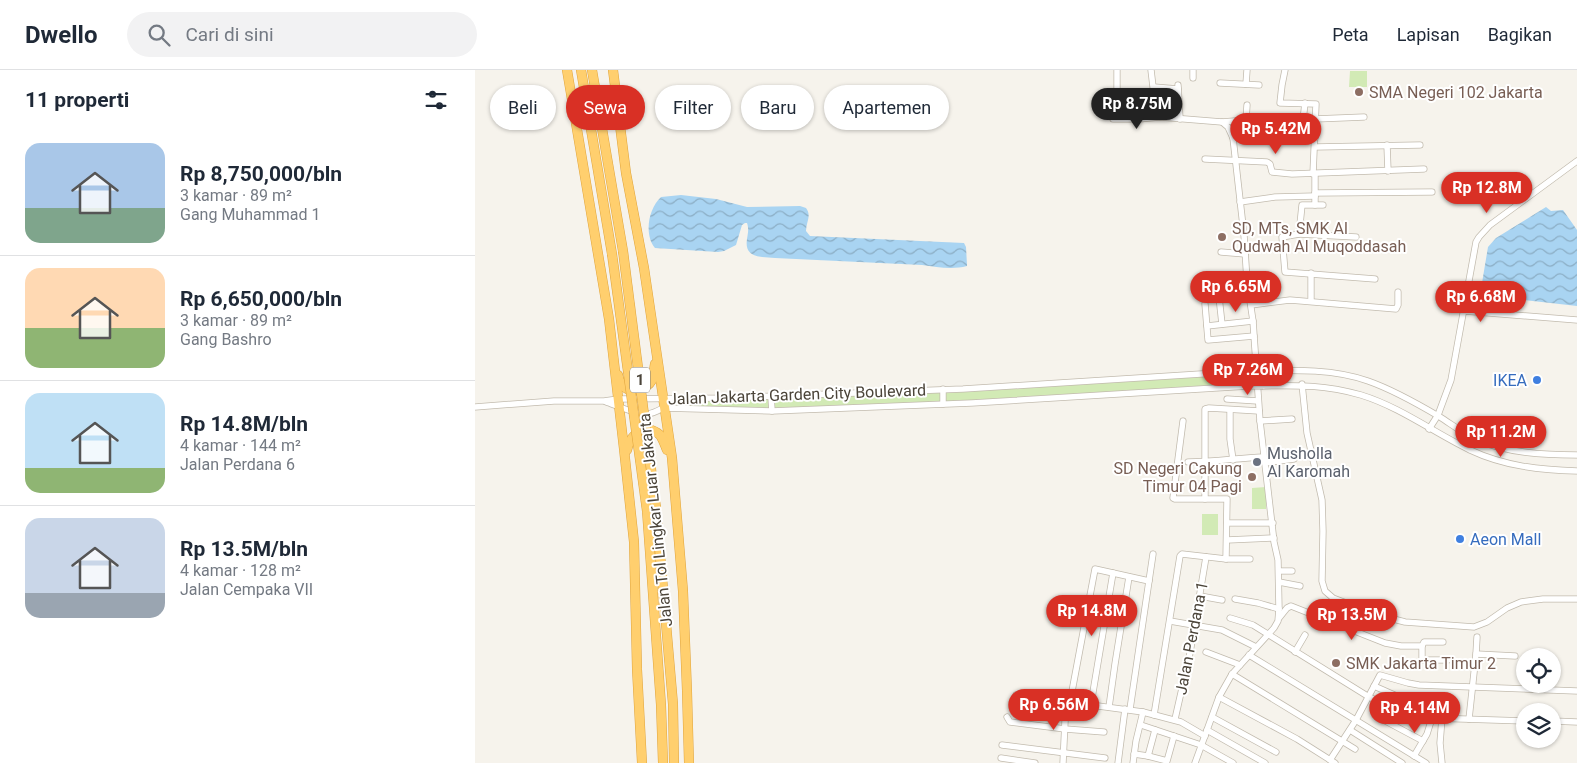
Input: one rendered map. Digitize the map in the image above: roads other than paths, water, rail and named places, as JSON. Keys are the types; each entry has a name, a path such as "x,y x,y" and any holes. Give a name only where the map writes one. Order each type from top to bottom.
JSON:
{"highway":[{"path":"567,70 609,318 634,542 637,669 642,763"},
{"name":"Jalan Tol Lingkar Luar Jakarta","path":"581,70 612,254 647,511 661,705 663,763"},
{"name":"Jalan Tol Lingkar Luar Jakarta","path":"592,70 623,251 656,508 673,704 674,763"},
{"path":"613,70 627,174 644,268 672,458 683,591 689,763"},
{"path":"613,358 622,386 639,390 651,381 656,352"},
{"path":"625,460 627,444 632,436 636,432 649,430 661,437 672,458"}],"street":[{"path":"1117,70 1117,102 1113,105 1114,120 1160,117 1223,122 1246,120 1247,105"},
{"path":"1151,70 1156,112 1160,117"},
{"path":"1193,70 1193,78"},
{"path":"1246,84 1247,70"},
{"path":"1285,70 1281,85 1281,104 1316,104 1315,205"},
{"path":"1220,83 1259,85"},
{"path":"1154,87 1178,87 1180,119"},
{"path":"1301,138 1305,103"},
{"path":"1315,119 1364,117"},
{"path":"1195,763 1219,697 1233,674 1277,624 1279,618 1279,572 1260,421 1253,321 1247,281 1235,146 1227,126 1223,122"},
{"path":"1233,138 1315,138"},
{"path":"1315,147 1421,145"},
{"path":"1387,146 1387,170"},
{"path":"1205,159 1267,162 1274,172 1314,174 1424,170"},
{"path":"1429,429 1437,416 1451,380 1476,242 1490,225 1577,162"},
{"path":"1239,202 1315,194 1432,192"},
{"path":"1299,234 1302,205 1323,205"},
{"path":"1356,237 1299,234 1282,236 1285,272 1375,279"},
{"path":"1221,252 1245,251 1282,245"},
{"path":"1311,273 1311,301"},
{"path":"1218,288 1221,324"},
{"path":"1251,305 1276,301 1311,301 1396,308 1399,292"},
{"path":"1205,304 1209,341 1254,336"},
{"path":"1464,311 1577,320"},
{"path":"1207,326 1253,321"},
{"name":"Jalan Jakarta Garden City Boulevard","path":"618,402 641,414 647,415 663,403 1248,371 1299,370 1331,372 1367,381 1437,416 1475,439 1500,447 1528,452 1577,455"},
{"path":"1302,384 1307,433 1322,500 1323,586 1333,598 1400,621 1474,627 1487,622 1507,608 1521,602 1543,599 1577,599"},
{"name":"Jalan Jakarta Garden City Boulevard","path":"475,408 554,401 601,401 663,403 772,411 943,404 1302,384 1329,387 1362,395 1388,405 1429,429 1497,461 1528,468 1577,471"},
{"path":"943,389 943,404"},
{"path":"771,397 772,411"},
{"path":"1227,399 1258,400"},
{"path":"1205,499 1205,409 1259,411"},
{"path":"1231,410 1230,439 1233,460"},
{"path":"1260,421 1292,419"},
{"path":"1183,421 1173,496 1174,498 1227,499 1226,559"},
{"path":"1189,462 1294,459"},
{"path":"1227,523 1273,523"},
{"path":"1227,540 1274,538"},
{"path":"1118,763 1153,554"},
{"path":"1154,715 1180,556 1182,554 1226,559 1250,559"},
{"name":"Jalan Perdana 1","path":"1175,719 1191,653 1206,557"},
{"path":"1063,763 1068,701 1096,569 1149,581"},
{"path":"1279,572 1292,571"},
{"path":"1091,704 1113,573"},
{"path":"1109,707 1129,577"},
{"path":"1279,582 1300,586"},
{"path":"1200,596 1222,600"},
{"path":"1235,600 1258,603 1279,609"},
{"path":"1279,618 1291,606 1385,643 1401,646 1422,646"},
{"path":"1230,618 1253,625 1369,697 1398,710 1432,718 1516,721"},
{"path":"1170,621 1222,630 1256,647"},
{"path":"1295,652 1305,635"},
{"path":"1469,719 1477,637"},
{"path":"1443,642 1424,642 1422,646 1422,660 1448,660"},
{"path":"1206,652 1240,665"},
{"path":"1476,654 1515,656"},
{"path":"1249,655 1426,763"},
{"path":"1233,674 1355,749"},
{"path":"1219,697 1297,739 1332,761 1341,741 1350,730 1381,675 1414,684 1577,691"},
{"path":"1374,686 1399,696 1443,702"},
{"path":"1016,694 1128,709 1175,719 1265,763"},
{"path":"1133,763 1143,712"},
{"path":"1378,716 1423,741"},
{"path":"1007,717 1010,722 1104,732"},
{"path":"1213,717 1276,752"},
{"path":"1414,756 1423,741 1432,718"},
{"path":"1442,718 1440,743 1442,763"},
{"path":"1561,722 1577,722"},
{"path":"1141,725 1201,745 1233,763"},
{"path":"1148,756 1155,730"},
{"path":"1350,730 1402,763"},
{"path":"1134,754 1167,761 1174,736"},
{"path":"1002,745 1105,758"},
{"path":"1001,758 1035,763"}],"water":[{"path":"681,195 716,199 747,207 800,206 808,211 806,231 810,236 964,243 967,266 945,268 922,265 759,257 748,250 747,223 742,225 736,245 724,251 655,248 649,236 650,215 653,208 661,197"},
{"path":"1546,207 1551,211 1563,210 1577,230 1577,306 1489,296 1481,289 1488,247 1496,238"}],"place":[{"name":"SMA Negeri 102 Jakarta","path":"1359,92"},
{"name":"SD, MTs, SMK Al Qudwah Al Muqoddasah","path":"1222,237"},
{"name":"IKEA","path":"1537,380"},
{"name":"Musholla Al Karomah","path":"1257,462"},
{"name":"SD Negeri Cakung Timur 04 Pagi","path":"1252,477"},
{"name":"Aeon Mall","path":"1460,539"},
{"name":"SMK Jakarta Timur 2","path":"1336,663"}]}
